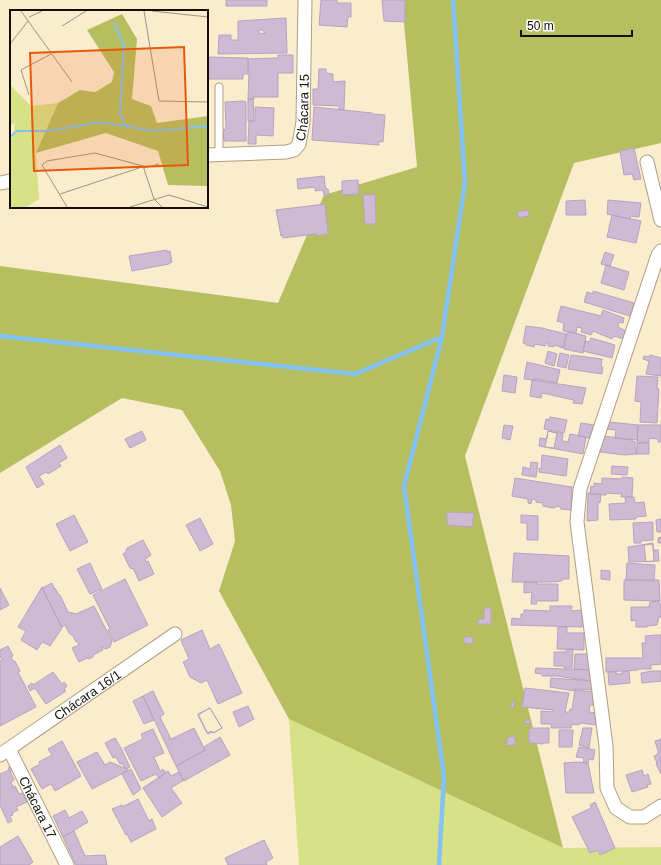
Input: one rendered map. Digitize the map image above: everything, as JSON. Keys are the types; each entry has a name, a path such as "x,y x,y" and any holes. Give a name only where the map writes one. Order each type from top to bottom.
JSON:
{"street":[{"name":"Chácara 15","path":"213,154 286,152 294,150 299,144 303,122 305,0"},
{"path":"647,162 661,220"},
{"path":"0,183 10,181"},
{"path":"660,258 580,489 577,522 605,739 607,788 616,808 630,817 644,817 661,806"},
{"name":"Chácara 16/1","path":"5,752 175,634"},
{"name":"Chácara 17","path":"5,752 67,865"}],"lane":[{"path":"213,154 219,87"}],"green space":[{"path":"402,0 661,0 661,143 574,163 465,456 563,848 289,719 219,591 235,541 231,505 220,471 182,410 122,398 0,473 0,266 278,303 324,195 417,167"},
{"path":"289,719 563,848 661,847 661,865 299,865"}],"building":[{"path":"226,0 267,0 267,6 226,6"},
{"path":"321,0 337,0 337,3 351,3 351,17 348,17 347,27 319,25"},
{"path":"382,0 405,0 405,22 384,21"},
{"path":"286,18 287,53 218,54 219,35 231,35 231,40 238,40 238,21","holes":["259,30 263,30 265,33 259,34"]},
{"path":"278,55 293,55 293,73 278,73 278,97 254,97 254,99 248,99 248,59 278,58"},
{"path":"208,57 248,58 248,74 243,74 243,79 208,79"},
{"path":"319,69 326,69 326,73 333,74 333,82 345,81 344,110 339,109 339,106 313,105 313,89 318,89"},
{"path":"248,99 253,99 254,121 248,121"},
{"path":"225,102 246,102 246,141 224,141 223,130 226,129"},
{"path":"255,107 274,108 273,136 256,135 256,144 248,144 249,121 255,121"},
{"path":"314,107 385,115 383,142 379,141 379,145 312,140"},
{"path":"634,148 641,179 634,180 632,174 624,175 620,151"},
{"path":"324,176 326,189 328,189 329,195 324,195 323,190 315,191 315,187 298,189 297,179"},
{"path":"358,180 359,194 342,195 342,181"},
{"path":"375,194 376,224 365,224 363,195"},
{"path":"585,200 586,215 566,215 566,201"},
{"path":"608,200 641,203 639,217 630,216 630,219 607,214"},
{"path":"325,204 328,234 283,238 282,235 281,236 276,210"},
{"path":"528,210 529,216 518,218 517,212"},
{"path":"612,215 641,221 636,243 607,237"},
{"path":"167,250 167,252 170,251 172,262 169,264 132,271 129,256"},
{"path":"605,252 614,255 610,266 601,264"},
{"path":"606,265 629,272 624,290 601,283"},
{"path":"593,291 634,303 630,316 584,302 587,292 593,294"},
{"path":"561,306 601,316 603,310 624,318 623,323 619,322 618,327 626,331 624,339 614,336 612,339 593,331 591,335 581,332 582,328 577,327 576,333 563,331 564,323 557,321"},
{"path":"526,326 566,334 563,348 554,345 554,347 548,346 548,343 546,343 545,346 535,344 534,347 526,345 523,343"},
{"path":"571,332 586,336 583,353 564,349 567,333"},
{"path":"591,338 615,345 612,358 583,351 585,341 589,342"},
{"path":"548,351 557,354 554,366 545,363"},
{"path":"560,353 569,355 566,368 557,366"},
{"path":"571,355 602,359 602,374 568,369"},
{"path":"650,355 661,358 661,376 646,374 649,361 643,359 644,356 649,357"},
{"path":"527,362 560,370 557,383 534,379 524,379"},
{"path":"504,375 517,377 515,393 502,391"},
{"path":"637,376 658,377 657,389 659,389 657,423 640,422 641,402 635,401"},
{"path":"532,380 586,388 582,404 573,403 574,400 542,393 541,398 530,396"},
{"path":"550,417 567,420 564,433 544,429 546,419 549,420"},
{"path":"609,422 638,425 637,440 615,438 616,430 606,429"},
{"path":"581,423 594,425 589,438 578,436"},
{"path":"504,425 513,426 510,440 502,438"},
{"path":"638,425 661,425 661,442 658,442 658,439 649,438 649,442 637,443"},
{"path":"142,431 146,440 130,448 125,439"},
{"path":"548,431 563,434 562,441 568,442 570,434 586,437 583,454 539,446 540,438 547,439"},
{"path":"548,431 557,433 554,448 545,447"},
{"path":"604,436 632,440 635,442 635,448 637,449 636,454 625,455 600,452"},
{"path":"637,443 649,443 649,454 636,454"},
{"path":"60,445 67,458 59,463 61,466 48,474 46,472 39,476 44,484 37,488 26,467"},
{"path":"542,455 568,459 566,476 539,472 539,468 541,469"},
{"path":"531,462 538,463 536,477 522,475 523,467 530,469"},
{"path":"612,466 628,467 627,475 611,474"},
{"path":"622,477 633,478 632,497 621,497 622,494 590,494 591,486 594,487 594,483 602,484 602,478 622,479"},
{"path":"515,478 572,487 571,510 561,509 559,506 553,508 543,506 543,503 536,502 536,500 532,499 531,504 528,503 528,499 512,496"},
{"path":"588,493 601,494 600,503 598,502 598,520 587,521"},
{"path":"634,497 635,503 644,502 646,516 636,517 636,519 610,520 609,504 626,503 625,498"},
{"path":"447,512 474,513 472,527 447,525"},
{"path":"74,515 88,542 70,551 56,524"},
{"path":"521,515 538,516 538,540 527,540 527,523 521,523"},
{"path":"200,518 213,544 200,551 186,525"},
{"path":"661,519 661,532 657,532 656,520"},
{"path":"653,522 653,540 634,543 633,523"},
{"path":"661,537 661,543 658,543 658,538"},
{"path":"143,540 151,555 145,559 146,562 148,561 154,574 139,581 133,568 131,569 123,554 127,548"},
{"path":"653,543 653,550 658,550 659,561 629,562 628,547"},
{"path":"653,544 654,561 646,562 644,545"},
{"path":"514,553 569,556 569,579 550,582 512,582"},
{"path":"90,563 102,589 90,594 77,569"},
{"path":"627,563 655,565 654,581 626,580"},
{"path":"601,570 610,571 610,580 601,579"},
{"path":"125,579 148,625 114,642 108,630 110,629 93,595"},
{"path":"624,580 659,580 660,601 624,600"},
{"path":"524,582 537,582 537,584 558,584 558,601 536,601 537,604 531,604 532,592 524,593"},
{"path":"52,583 53,589 55,588 58,595 60,595 68,612 76,614 94,606 112,641 110,647 106,649 102,647 103,650 93,655 93,657 79,662 72,648 79,645 77,641 76,642 73,636 69,633 65,625 62,627 42,588"},
{"path":"42,587 62,628 50,646 42,642 37,650 21,640 26,631 18,627"},
{"path":"0,588 9,605 0,610"},
{"path":"659,601 661,606 661,617 659,617 657,625 636,627 636,620 631,621 631,607 649,607 650,602"},
{"path":"550,606 572,606 571,611 582,610 582,627 511,625 512,618 521,619 521,614 524,614 524,610 550,611"},
{"path":"484,608 491,608 491,624 478,624 478,619 484,619"},
{"path":"558,627 567,627 567,633 584,633 584,650 557,649"},
{"path":"202,630 210,649 219,644 242,693 218,704 207,680 201,683 190,677 183,662 189,659 181,640"},
{"path":"661,635 661,664 651,665 651,669 606,672 606,658 643,658 642,643 646,643 645,636"},
{"path":"464,637 473,637 473,644 464,643"},
{"path":"8,646 13,656 11,657 14,662 15,661 20,671 18,672 36,707 0,726 0,661 2,660 0,650"},
{"path":"566,649 573,649 572,668 554,666 554,652 566,652"},
{"path":"575,654 593,654 590,670 574,669"},
{"path":"536,668 592,670 592,681 557,676 542,676 542,674 535,673"},
{"path":"629,671 630,683 609,685 608,672 622,674 622,672"},
{"path":"661,671 661,681 642,683 641,673"},
{"path":"53,672 62,684 64,682 67,686 64,689 66,691 46,704 35,688 30,691 28,686 32,683 33,685"},
{"path":"551,678 593,681 594,690 575,689 575,691 550,687"},
{"path":"525,688 569,693 565,712 569,712 570,709 572,710 575,690 594,692 593,705 590,705 589,712 597,713 596,725 581,723 579,725 572,724 571,728 551,728 551,724 541,724 541,711 553,712 553,710 522,707"},
{"path":"153,691 164,714 160,717 171,739 194,728 205,750 176,766 143,696"},
{"path":"143,696 154,720 144,724 133,701"},
{"path":"512,702 515,702 513,708 511,707"},
{"path":"248,706 254,719 239,727 233,712"},
{"path":"210,708 222,728 213,733 212,731 207,733 198,715"},
{"path":"210,708 222,728 208,734 198,714"},
{"path":"525,720 530,720 530,724 525,723"},
{"path":"529,728 549,728 549,743 529,743"},
{"path":"583,728 592,728 589,748 579,745"},
{"path":"153,729 164,753 154,757 160,771 163,769 166,773 159,778 156,774 141,781 124,748 143,739 141,734"},
{"path":"559,730 573,730 572,747 559,747"},
{"path":"514,736 516,744 507,746 507,738"},
{"path":"220,737 230,755 184,781 176,766 205,750 204,747"},
{"path":"115,738 130,767 127,769 122,763 120,764 116,757 113,758 105,743"},
{"path":"661,739 661,774 654,756 658,754 655,741"},
{"path":"62,741 81,776 55,791 51,784 42,789 31,769 40,764 39,762 52,755 48,749"},
{"path":"579,747 595,750 593,760 589,759 588,763 583,763 584,758 576,757"},
{"path":"97,752 105,765 110,762 127,769 127,771 92,789 77,762"},
{"path":"564,763 588,763 594,793 566,793"},
{"path":"10,767 14,780 11,782 13,787 15,786 19,794 22,793 27,802 16,807 18,810 12,813 13,815 10,816 12,821 8,823 0,805 0,774 9,770 8,768"},
{"path":"131,769 141,789 133,795 122,774"},
{"path":"642,770 644,776 648,774 651,784 647,785 648,787 632,792 626,775"},
{"path":"168,771 171,776 179,772 184,780 171,788 182,803 162,817 143,788"},
{"path":"138,799 149,821 152,819 156,829 131,842 112,809 122,805 122,807"},
{"path":"595,802 615,848 600,855 598,850 590,853 572,817 591,808 590,805"},
{"path":"65,810 69,818 82,811 88,822 63,837 53,816"},
{"path":"74,831 85,856 105,855 107,865 76,865 63,837"},
{"path":"18,836 33,862 29,865 0,865 0,847"},
{"path":"264,840 273,858 266,862 267,865 228,865 225,858"}],"waterway":[{"path":"439,865 444,777 404,486 442,337 465,182 453,0"},
{"path":"0,336 355,374 442,337"}]}
